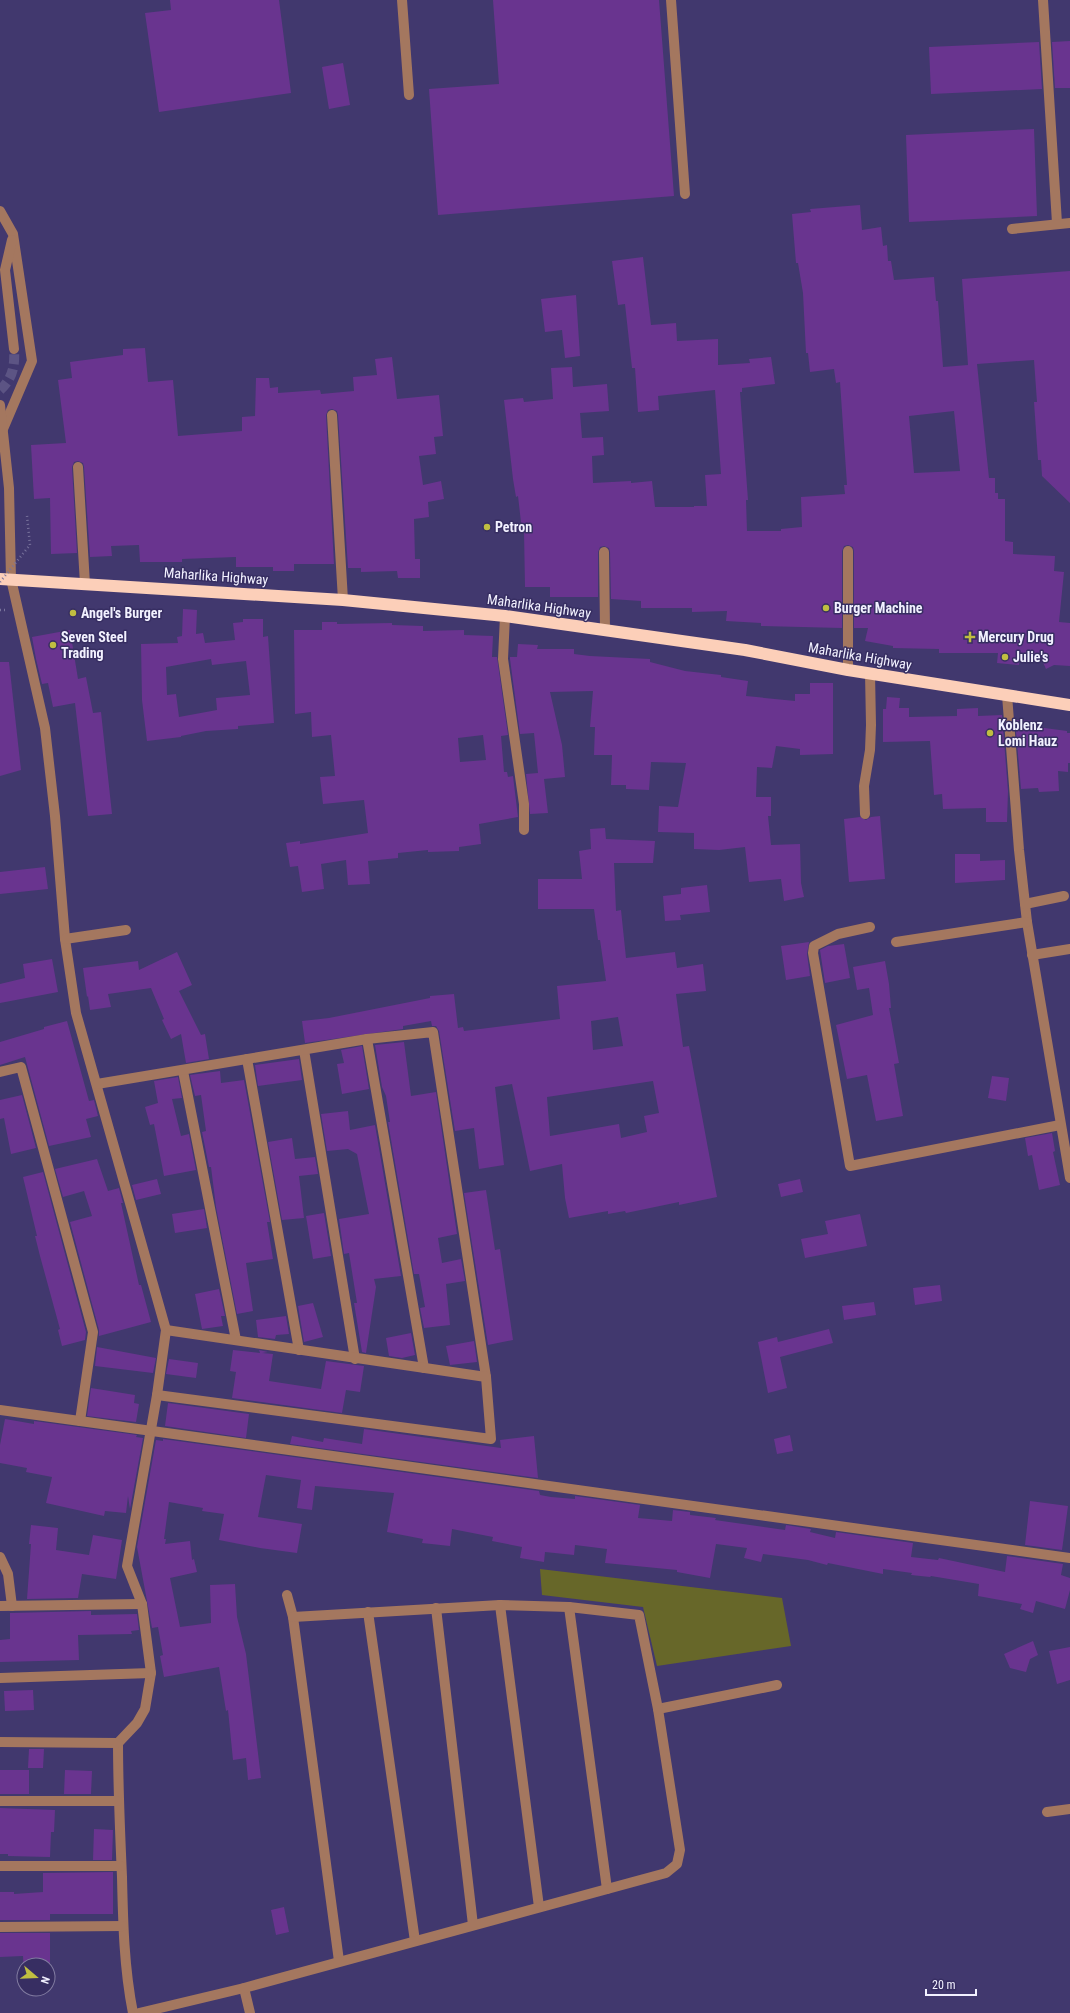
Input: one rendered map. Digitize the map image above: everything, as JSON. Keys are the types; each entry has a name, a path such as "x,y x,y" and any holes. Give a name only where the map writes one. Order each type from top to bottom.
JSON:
{"highway":[{"name":"Maharlika Highway","path":"4,580 343,600 505,616 745,650 848,670 1070,706"}],"street":[{"path":"402,0 409,96"},
{"path":"671,0 685,194"},
{"path":"1043,0 1056,223"},
{"path":"0,211 13,234 32,361 3,431"},
{"path":"1012,229 1056,223 1070,223"},
{"path":"13,234 5,270 14,349"},
{"path":"0,405 3,431 4,580 45,728 55,816 65,939 76,1013 166,1330 157,1395 127,1566 142,1604 150,1673 145,1709 137,1723 118,1743 118,1801 123,1926 128,1990 133,2013"},
{"path":"332,415 343,600"},
{"path":"78,467 84,584"},
{"path":"848,551 848,670"},
{"path":"604,552 605,630"},
{"path":"505,616 503,659 524,804 524,830"},
{"path":"865,814 864,786 870,750 871,725 870,673"},
{"path":"1007,695 1019,850 1027,922 1070,1178"},
{"path":"1025,904 1064,896"},
{"path":"896,942 1027,922"},
{"path":"870,927 838,934 814,946 813,953 850,1166 1060,1125"},
{"path":"65,939 126,930"},
{"path":"1032,955 1070,949"},
{"path":"97,1084 367,1040 432,1032 486,1377 491,1440 157,1395"},
{"path":"367,1040 424,1368"},
{"path":"304,1050 355,1359"},
{"path":"247,1059 299,1350"},
{"path":"0,1072 21,1067 92,1332 80,1420"},
{"path":"183,1070 236,1340"},
{"path":"166,1330 355,1359 486,1377"},
{"path":"0,1410 1070,1558"},
{"path":"0,1557 8,1574 12,1606"},
{"path":"287,1595 293,1617 339,1961"},
{"path":"0,1606 142,1604"},
{"path":"139,2013 244,1988 666,1873 677,1864 680,1850 658,1709 639,1615 569,1607 500,1605 293,1617"},
{"path":"500,1605 539,1907"},
{"path":"569,1607 607,1889"},
{"path":"436,1608 473,1925"},
{"path":"368,1612 415,1941"},
{"path":"0,1678 150,1673"},
{"path":"658,1709 777,1684"},
{"path":"0,1742 118,1743"},
{"path":"0,1801 118,1801"},
{"path":"1047,1812 1070,1809"},
{"path":"0,1866 121,1866"},
{"path":"0,1927 123,1926"},
{"path":"244,1988 250,2013"}],"path":[{"path":"4,580 30,545 27,516"}],"shaded area":[{"path":"540,1569 782,1598 791,1646 657,1666 643,1607 542,1595"}],"building":[{"path":"170,0 279,0 291,93 159,112 145,13 171,10"},
{"path":"493,0 659,0 674,196 438,215 429,89 499,84"},
{"path":"1070,41 1070,88 1055,88 1052,42"},
{"path":"1039,42 1042,89 931,94 929,47"},
{"path":"343,63 350,105 329,109 322,67"},
{"path":"1034,129 1037,216 909,222 906,135"},
{"path":"860,205 862,230 881,227 883,246 887,245 888,261 891,261 894,280 934,277 936,301 938,301 943,367 968,365 962,279 1070,271 1070,503 1042,476 1041,460 1038,460 1034,402 1037,402 1034,360 977,364 989,478 995,478 995,493 998,493 998,499 1005,499 1005,541 1013,542 1013,554 1055,556 1054,571 1064,572 1059,622 1070,623 1070,666 1054,665 1046,669 1040,656 1020,655 1019,665 997,663 998,653 939,653 939,649 893,648 893,646 865,641 868,628 854,628 854,551 853,547 848,545 844,546 842,551 842,628 761,626 761,623 726,621 727,611 692,612 692,608 641,608 641,601 611,599 610,552 609,548 604,546 600,547 598,552 598,597 550,597 550,587 525,587 524,531 522,531 518,496 516,497 513,479 504,400 523,398 524,402 553,399 551,368 572,367 573,387 607,384 609,411 580,413 582,438 603,437 604,455 592,456 593,483 631,481 631,483 652,481 655,507 694,507 707,506 705,475 721,474 715,390 658,396 659,410 638,412 635,368 632,368 625,304 618,305 612,261 643,257 651,325 676,323 677,341 718,339 718,365 750,363 749,359 771,357 775,384 742,388 742,392 740,392 748,500 746,500 747,531 781,531 781,529 802,527 801,497 845,494 844,485 847,485 840,382 836,383 834,369 810,372 808,353 806,353 803,293 798,263 796,263 792,214 811,212 810,209","holes":["954,411 960,471 914,473 909,416"]},
{"path":"576,295 580,356 565,358 562,330 545,332 541,299"},
{"path":"145,348 148,382 173,380 178,436 242,431 242,417 255,416 256,378 269,378 270,388 278,387 278,393 320,390 321,394 354,391 353,377 377,375 375,359 392,357 397,399 439,395 443,436 434,437 436,454 419,456 423,485 441,481 444,499 428,502 429,517 414,519 415,559 420,559 420,578 398,578 397,571 361,572 361,568 348,568 338,415 337,411 332,409 328,410 326,415 334,564 294,564 294,571 273,571 273,567 236,567 236,557 182,559 182,562 140,562 139,545 111,546 112,556 90,557 84,467 83,463 78,461 74,462 72,467 77,553 51,554 50,498 34,499 31,445 66,443 58,380 72,378 70,362 123,355 123,349"},
{"path":"183,609 197,610 196,634 203,633 205,643 235,640 233,623 243,622 243,619 263,619 263,637 268,636 274,723 238,726 238,729 206,731 181,737 147,741 142,700 141,644 178,643 177,637 182,636","holes":["211,659 212,665 246,661 250,695 216,698 217,710 179,717 176,694 167,695 166,667"]},
{"path":"322,622 337,622 337,624 392,623 392,625 423,626 423,631 464,630 464,635 493,636 492,657 497,657 508,735 501,736 504,772 507,772 508,777 513,776 518,817 479,824 481,844 459,847 459,851 428,852 428,850 398,853 398,858 368,861 370,884 348,885 346,860 321,864 324,889 302,892 298,866 290,867 286,843 300,841 300,844 368,833 364,800 323,804 320,777 335,776 331,735 312,737 311,712 295,714 294,630 322,630","holes":["483,735 486,760 460,762 458,738"]},
{"path":"70,630 78,679 86,677 93,713 101,712 112,814 88,816 75,703 53,707 48,683 42,684 36,659 32,637"},
{"path":"518,644 538,645 537,649 574,649 574,654 590,656 650,659 650,662 685,671 721,675 721,677 748,681 746,696 795,701 795,694 810,694 810,683 833,683 833,754 800,755 800,749 776,746 772,768 757,767 756,797 771,797 771,816 768,816 771,845 800,844 801,883 804,897 784,901 781,879 749,882 745,847 719,850 694,849 694,833 658,832 659,806 678,807 686,763 651,762 649,790 626,789 626,785 611,785 612,755 594,755 595,727 590,727 593,691 550,692 562,745 565,777 544,779 548,813 530,814 526,774 538,773 534,733 520,734 510,659 510,657 517,657"},
{"path":"0,662 9,662 21,770 0,776"},
{"path":"887,697 900,698 899,708 909,708 909,717 957,716 957,709 978,708 978,716 1002,715 1008,791 1007,822 986,822 986,808 943,809 942,794 934,795 930,741 883,742 883,709 886,709"},
{"path":"1015,720 1038,721 1037,727 1067,731 1067,733 1070,733 1070,763 1068,763 1068,772 1058,771 1059,791 1039,792 1038,788 1021,789"},
{"path":"880,816 885,879 849,882 844,819 860,817 866,820 871,817"},
{"path":"605,828 606,839 655,841 653,863 614,863 616,911 621,910 626,958 675,952 677,968 703,964 706,991 676,994 683,1047 689,1046 717,1197 679,1205 679,1202 626,1213 625,1211 608,1214 608,1211 569,1218 565,1198 562,1164 530,1171 512,1084 495,1087 504,1165 479,1169 474,1128 455,1131 439,1031 436,1026 432,1026 431,1021 403,1026 403,1029 305,1043 302,1021 329,1018 430,998 430,996 454,994 458,1028 463,1027 464,1031 560,1019 557,986 606,981 600,940 598,940 594,909 538,909 538,879 582,879 579,851 591,849 590,829","holes":["618,1017 623,1046 593,1050 591,1021","653,1081 659,1113 644,1116 647,1132 621,1138 619,1124 550,1136 547,1097"]},
{"path":"955,854 980,854 980,861 1005,860 1005,880 955,883"},
{"path":"45,867 48,889 0,894 0,872"},
{"path":"707,885 710,912 680,915 681,920 665,921 663,896 681,894 681,888"},
{"path":"809,942 807,954 810,976 786,980 781,946"},
{"path":"844,944 850,978 825,983 820,950 828,946"},
{"path":"177,952 192,985 179,991 201,1035 205,1034 209,1059 186,1063 181,1034 171,1039 162,1020 164,1019 151,988 108,994 111,1007 90,1010 83,968 138,961 139,970"},
{"path":"52,959 58,992 0,1003 0,984 25,978 23,964"},
{"path":"885,961 889,984 891,1008 889,1008 899,1063 894,1064 903,1116 876,1121 867,1075 847,1079 836,1025 873,1015 869,988 857,990 853,967"},
{"path":"67,1021 89,1101 94,1100 98,1116 86,1119 91,1137 49,1146 25,1057 0,1065 0,1042"},
{"path":"404,1042 411,1096 436,1092 457,1234 438,1238 442,1263 461,1259 465,1281 446,1284 450,1325 424,1328 420,1308 425,1307 419,1274 414,1274 388,1122 390,1122 386,1096 382,1087 375,1045"},
{"path":"362,1046 369,1089 342,1094 337,1064 344,1063 341,1050"},
{"path":"299,1059 302,1080 258,1086 255,1065"},
{"path":"220,1071 221,1083 244,1080 270,1222 267,1222 273,1259 246,1263 253,1311 237,1314 216,1207 211,1167 209,1167 202,1132 206,1131 201,1095 195,1096 190,1075"},
{"path":"992,1076 1009,1078 1006,1101 988,1098"},
{"path":"178,1077 182,1098 172,1099 181,1136 189,1134 196,1170 164,1176 154,1124 150,1125 145,1107 158,1103 154,1081"},
{"path":"22,1095 36,1148 11,1154 4,1118 0,1119 0,1100"},
{"path":"348,1111 350,1130 375,1125 401,1276 374,1279 376,1287 366,1353 362,1352 354,1303 357,1303 349,1253 344,1254 339,1219 369,1214 357,1154 348,1149 327,1151 321,1114"},
{"path":"1052,1133 1055,1151 1053,1152 1060,1185 1039,1190 1032,1155 1028,1156 1025,1138"},
{"path":"292,1138 295,1159 315,1157 318,1174 299,1176 304,1218 282,1220 268,1142"},
{"path":"97,1159 108,1191 119,1188 139,1285 141,1285 151,1322 99,1336 99,1330 70,1222 92,1216 84,1191 63,1197 55,1169"},
{"path":"43,1172 86,1332 85,1340 62,1346 58,1330 60,1329 35,1236 37,1236 23,1177"},
{"path":"157,1179 161,1194 136,1200 132,1185"},
{"path":"800,1179 803,1192 781,1197 778,1184"},
{"path":"486,1190 495,1250 500,1249 513,1340 488,1345 464,1193"},
{"path":"204,1209 207,1228 175,1233 172,1214"},
{"path":"324,1213 331,1256 313,1259 306,1216"},
{"path":"860,1214 867,1246 805,1258 801,1239 828,1234 825,1221"},
{"path":"940,1285 942,1301 915,1305 913,1288"},
{"path":"219,1289 225,1316 221,1316 223,1326 202,1329 195,1294"},
{"path":"874,1302 876,1315 844,1320 842,1306"},
{"path":"313,1303 323,1337 304,1342 298,1306"},
{"path":"286,1316 289,1334 276,1335 275,1339 258,1337 256,1320"},
{"path":"829,1329 833,1343 780,1357 787,1388 768,1393 758,1342 777,1337 778,1342"},
{"path":"411,1333 415,1355 402,1358 389,1356 386,1338"},
{"path":"474,1341 477,1362 450,1365 446,1346"},
{"path":"97,1347 156,1358 153,1373 95,1366"},
{"path":"233,1350 260,1353 259,1350 268,1352 262,1353 273,1354 269,1381 321,1389 326,1361 364,1366 360,1392 346,1390 342,1413 232,1398 236,1372 230,1371"},
{"path":"169,1359 198,1363 196,1378 166,1374"},
{"path":"91,1388 135,1395 134,1403 139,1404 136,1422 87,1416"},
{"path":"168,1403 249,1414 246,1438 165,1426"},
{"path":"5,1419 34,1424 34,1421 137,1435 136,1437 143,1438 130,1509 128,1496 126,1513 105,1511 104,1516 46,1503 52,1477 26,1472 27,1468 0,1463 0,1445"},
{"path":"364,1429 501,1448 500,1440 534,1436 538,1478 290,1444 292,1436 323,1442 324,1438 362,1444"},
{"path":"790,1435 793,1451 777,1454 774,1439"},
{"path":"163,1439 539,1491 540,1495 551,1497 575,1499 575,1496 640,1505 638,1518 672,1521 673,1510 690,1512 690,1515 716,1518 715,1520 785,1530 786,1525 811,1529 810,1532 835,1538 836,1532 913,1543 911,1557 938,1560 939,1558 1005,1572 1007,1556 1063,1564 1061,1575 1070,1578 1070,1590 1065,1609 1036,1601 1033,1613 1020,1609 1022,1604 978,1596 979,1584 931,1576 911,1575 912,1573 883,1569 883,1574 828,1563 827,1565 808,1560 763,1554 761,1562 744,1558 747,1548 716,1544 710,1578 677,1572 677,1570 605,1563 607,1549 575,1545 574,1555 545,1552 544,1562 520,1558 522,1547 492,1541 493,1537 452,1529 450,1546 422,1543 423,1539 387,1532 394,1493 315,1486 312,1510 297,1508 301,1480 266,1475 258,1517 302,1524 297,1553 219,1540 224,1514 202,1511 203,1508 169,1502 164,1539 166,1539 165,1544 190,1541 192,1560 194,1559 197,1572 170,1578 180,1627 211,1623 210,1585 235,1584 237,1617 246,1654 261,1778 248,1780 246,1758 233,1760 228,1710 226,1711 219,1667 164,1677 160,1656 163,1655 158,1627 152,1628 137,1547 156,1440 163,1441"},
{"path":"1030,1501 1068,1506 1062,1550 1025,1545"},
{"path":"31,1525 58,1528 56,1550 89,1555 93,1535 122,1540 116,1579 82,1574 78,1598 27,1599"},
{"path":"91,1611 91,1615 137,1614 139,1630 131,1631 132,1634 78,1635 79,1660 0,1662 0,1640 10,1639 10,1613"},
{"path":"1033,1641 1038,1655 1030,1659 1026,1672 1010,1668 1004,1654"},
{"path":"1070,1647 1070,1680 1057,1684 1049,1651"},
{"path":"33,1690 34,1710 5,1711 4,1691"},
{"path":"29,1749 44,1749 43,1768 28,1768"},
{"path":"0,1770 29,1770 29,1794 0,1794"},
{"path":"65,1770 92,1771 91,1794 64,1794"},
{"path":"0,1808 55,1810 54,1832 51,1832 50,1857 8,1856 8,1854 0,1854"},
{"path":"94,1829 113,1830 112,1860 93,1860"},
{"path":"113,1872 113,1914 50,1914 50,1920 0,1920 0,1892 14,1892 14,1894 43,1892 43,1873"},
{"path":"284,1907 289,1932 276,1935 271,1910"},
{"path":"0,1933 50,1933 50,1957 0,1957"}],"tunnel":[{"path":"0,390 8,381 12,371 14,349"}],"place":[{"name":"Petron","path":"487,527"},
{"name":"Burger Machine","path":"826,608"},
{"name":"Angel's Burger","path":"73,613"},
{"name":"Mercury Drug","path":"970,637"},
{"name":"Seven Steel Trading","path":"53,645"},
{"name":"Julie's","path":"1005,657"},
{"name":"Koblenz Lomi Hauz","path":"990,733"}]}
